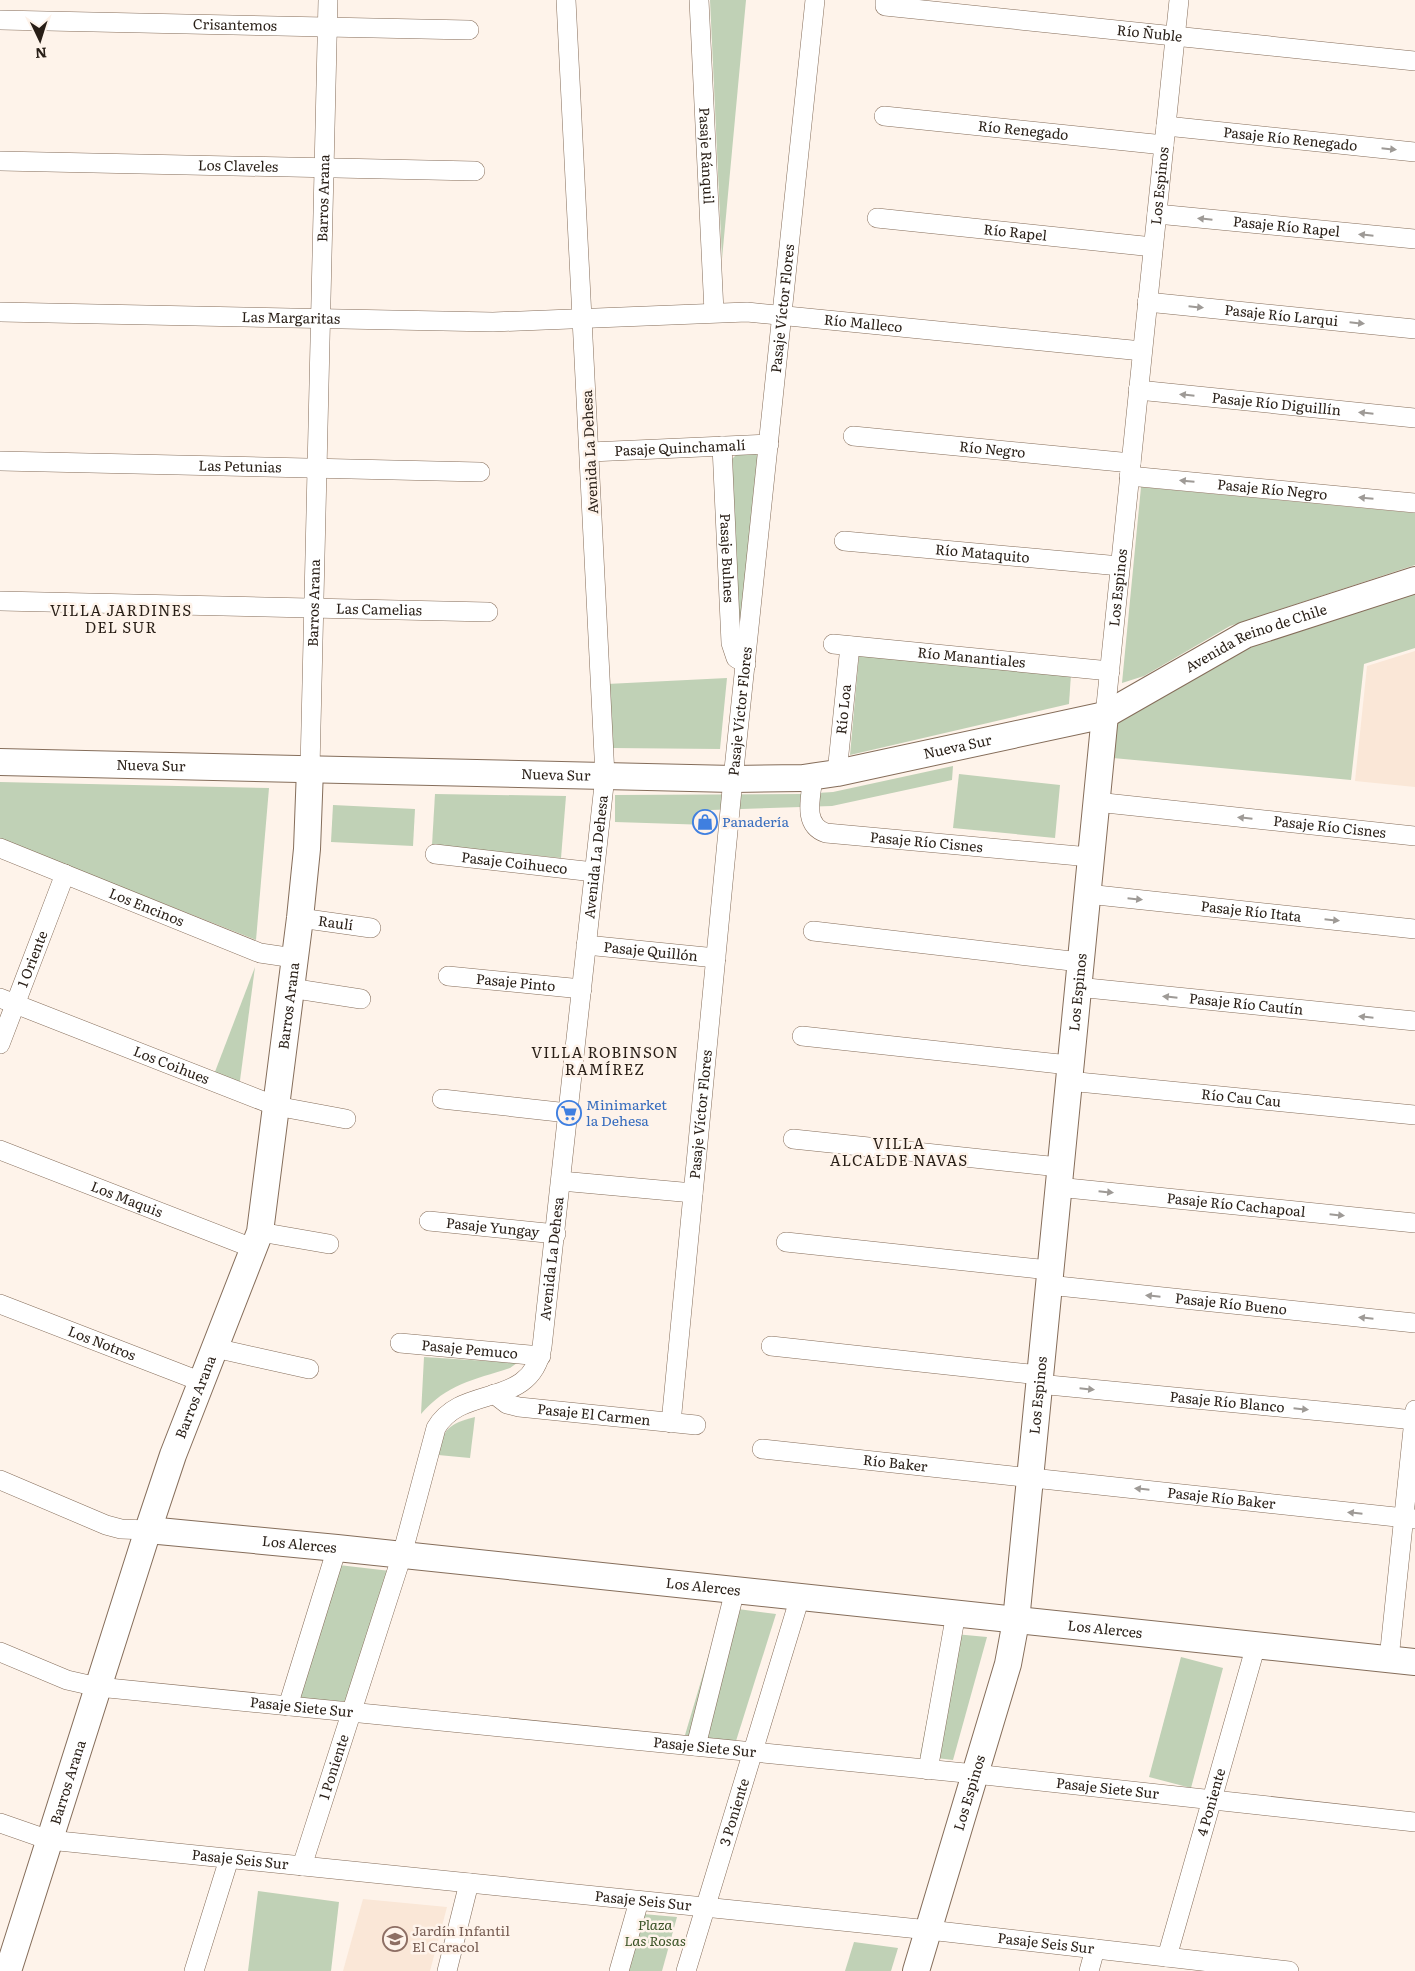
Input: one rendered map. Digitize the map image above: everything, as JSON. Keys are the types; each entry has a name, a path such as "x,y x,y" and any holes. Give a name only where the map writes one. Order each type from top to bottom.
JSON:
{"street":[{"name":"Barros Arana","path":"8,1971 148,1530 202,1382 257,1240 276,1106 307,849 328,0"},
{"name":"Avenida La Dehesa","path":"402,1555 440,1422 458,1408 526,1380 537,1366 541,1356 556,1234 605,776 566,0"},
{"name":"Pasaje Ránquil","path":"699,0 714,312"},
{"name":"Pasaje Víctor Flores","path":"671,1423 733,778 815,0"},
{"name":"Los Espinos","path":"916,1971 1008,1664 1016,1621 1068,1073 1180,0"},
{"name":"Río Ñuble","path":"885,3 1176,38 1415,61"},
{"name":"Crisantemos","path":"0,20 469,30"},
{"name":"Río Renegado","path":"884,116 1164,145"},
{"name":"Pasaje Río Renegado","path":"1166,126 1415,152"},
{"name":"Los Claveles","path":"0,161 476,171"},
{"name":"Pasaje Río Rapel","path":"1157,214 1415,240"},
{"name":"Río Rapel","path":"877,218 1153,247"},
{"name":"Pasaje Río Larqui","path":"1147,302 1415,329"},
{"name":"Las Margaritas","path":"0,312 493,322 583,319"},
{"name":"Río Malleco","path":"583,319 747,312 1142,351"},
{"name":"Pasaje Río Diguillín","path":"1138,390 1415,418"},
{"name":"Río Negro","path":"854,436 1130,469"},
{"name":"Pasaje Quinchamalí","path":"590,452 769,444"},
{"name":"Pasaje Bulnes","path":"722,446 731,643 736,658 746,664"},
{"name":"Las Petunias","path":"0,461 480,472"},
{"name":"Pasaje Río Negro","path":"1130,469 1415,502"},
{"name":"Río Mataquito","path":"844,541 1120,566"},
{"name":"Avenida Reino de Chile","path":"1105,715 1245,635 1415,580"},
{"name":"Las Camelias","path":"0,601 488,612"},
{"name":"Río Manantiales","path":"841,645 1110,671"},
{"name":"Río Loa","path":"825,775 841,645"},
{"name":"Nueva Sur","path":"0,762 605,776 733,778 825,775 1105,715"},
{"name":"Pasaje Río Cisnes","path":"825,775 810,817 814,826 826,833 1090,857"},
{"name":"Pasaje Río Cisnes","path":"1096,802 1415,836"},
{"name":"Los Encinos","path":"0,848 260,953 294,958"},
{"name":"Pasaje Coihueco","path":"435,854 594,872"},
{"name":"1 Oriente","path":"0,1044 8,1001 65,874"},
{"name":"Pasaje Río Itata","path":"1087,894 1415,928"},
{"name":"Raulí","path":"300,918 371,928"},
{"path":"813,931 1080,962"},
{"name":"Pasaje Quillón","path":"586,945 716,958"},
{"name":"Pasaje Pinto","path":"448,976 582,989"},
{"name":"Pasaje Río Cautín","path":"1077,987 1415,1022"},
{"path":"290,988 360,999"},
{"name":"Los Coihues","path":"8,1001 276,1106 346,1119"},
{"name":"Río Cau Cau","path":"802,1036 1068,1073 1415,1115"},
{"path":"442,1099 568,1113"},
{"name":"Pasaje Río Cachapoal","path":"793,1139 1058,1177 1415,1223"},
{"name":"Los Maquis","path":"0,1150 257,1240 329,1244"},
{"path":"561,1181 693,1193"},
{"name":"Pasaje Yungay","path":"429,1221 556,1234"},
{"name":"Pasaje Río Bueno","path":"786,1242 1048,1278 1415,1322"},
{"name":"Los Notros","path":"0,1304 202,1382"},
{"name":"Pasaje Pemuco","path":"400,1343 541,1356"},
{"name":"Pasaje Río Blanco","path":"771,1346 1039,1380 1415,1416"},
{"path":"215,1348 309,1369"},
{"name":"Pasaje El Carmen","path":"494,1394 507,1404 519,1407 696,1425"},
{"path":"1389,1659 1409,1519 1415,1416"},
{"name":"Río Baker","path":"762,1448 1029,1477"},
{"name":"Pasaje Río Baker","path":"1029,1477 1409,1519"},
{"name":"Los Alerces","path":"0,1480 106,1525 127,1530 148,1530 337,1548 1415,1662"},
{"path":"288,1706 337,1548"},
{"name":"1 Poniente","path":"302,1866 402,1555"},
{"path":"696,1746 735,1590"},
{"name":"3 Poniente","path":"686,1971 800,1597"},
{"path":"928,1770 956,1613"},
{"name":"4 Poniente","path":"1167,1957 1256,1646"},
{"name":"Pasaje Siete Sur","path":"0,1652 67,1680 98,1687 975,1774 1415,1822"},
{"name":"Pasaje Seis Sur","path":"0,1823 49,1840 928,1930 1289,1971"},
{"path":"194,1971 229,1859"},
{"path":"447,1971 469,1883"},
{"path":"619,1971 639,1901"},
{"path":"1089,1971 1095,1949"}],"shaded area":[{"path":"1415,651 1415,787 1355,781 1367,666"},
{"name":"Jardín Infantil El Caracol","path":"363,1899 447,1907 430,1971 343,1971"}],"green space":[{"path":"710,0 746,0 722,259"},
{"path":"738,453 755,453 761,459 740,641 731,460"},
{"path":"1141,487 1415,513 1415,565 1230,626 1144,676 1122,683"},
{"path":"1415,593 1415,648 1364,664 1351,780 1102,757 1109,724 1251,645"},
{"path":"859,655 1071,674 1069,704 850,755"},
{"path":"727,678 720,749 611,748 607,684"},
{"path":"953,766 952,780 832,806 711,810 709,825 615,822 615,795 801,794 833,792"},
{"path":"959,774 1060,785 1055,838 953,828"},
{"path":"0,782 269,788 256,940 0,839"},
{"path":"435,794 566,796 561,858 432,845"},
{"path":"333,805 415,809 413,846 331,842"},
{"path":"255,967 239,1088 213,1077"},
{"path":"424,1357 517,1363 510,1368 451,1389 421,1414"},
{"path":"475,1417 470,1458 438,1455 445,1433 453,1425"},
{"path":"339,1565 390,1571 349,1702 299,1698"},
{"path":"723,1607 776,1614 736,1741 685,1735"},
{"path":"944,1633 987,1637 953,1760 920,1756"},
{"path":"1181,1657 1223,1668 1191,1788 1149,1777"},
{"path":"258,1891 339,1902 331,1971 248,1971"},
{"name":"Plaza Las Rosas","path":"643,1914 677,1917 662,1971 629,1971"},
{"path":"854,1942 898,1948 891,1971 845,1971"}],"place":[{"name":"Panadería","path":"705,822"},
{"name":"Minimarket la Dehesa","path":"569,1113"},
{"name":"Jardín Infantil El Caracol","path":"395,1939"}],"district":[{"name":"VILLA JARDINES DEL SUR","path":"121,620"},
{"name":"VILLA ROBINSON RAMÍREZ","path":"605,1062"},
{"name":"VILLA ALCALDE NAVAS","path":"899,1152"}]}
